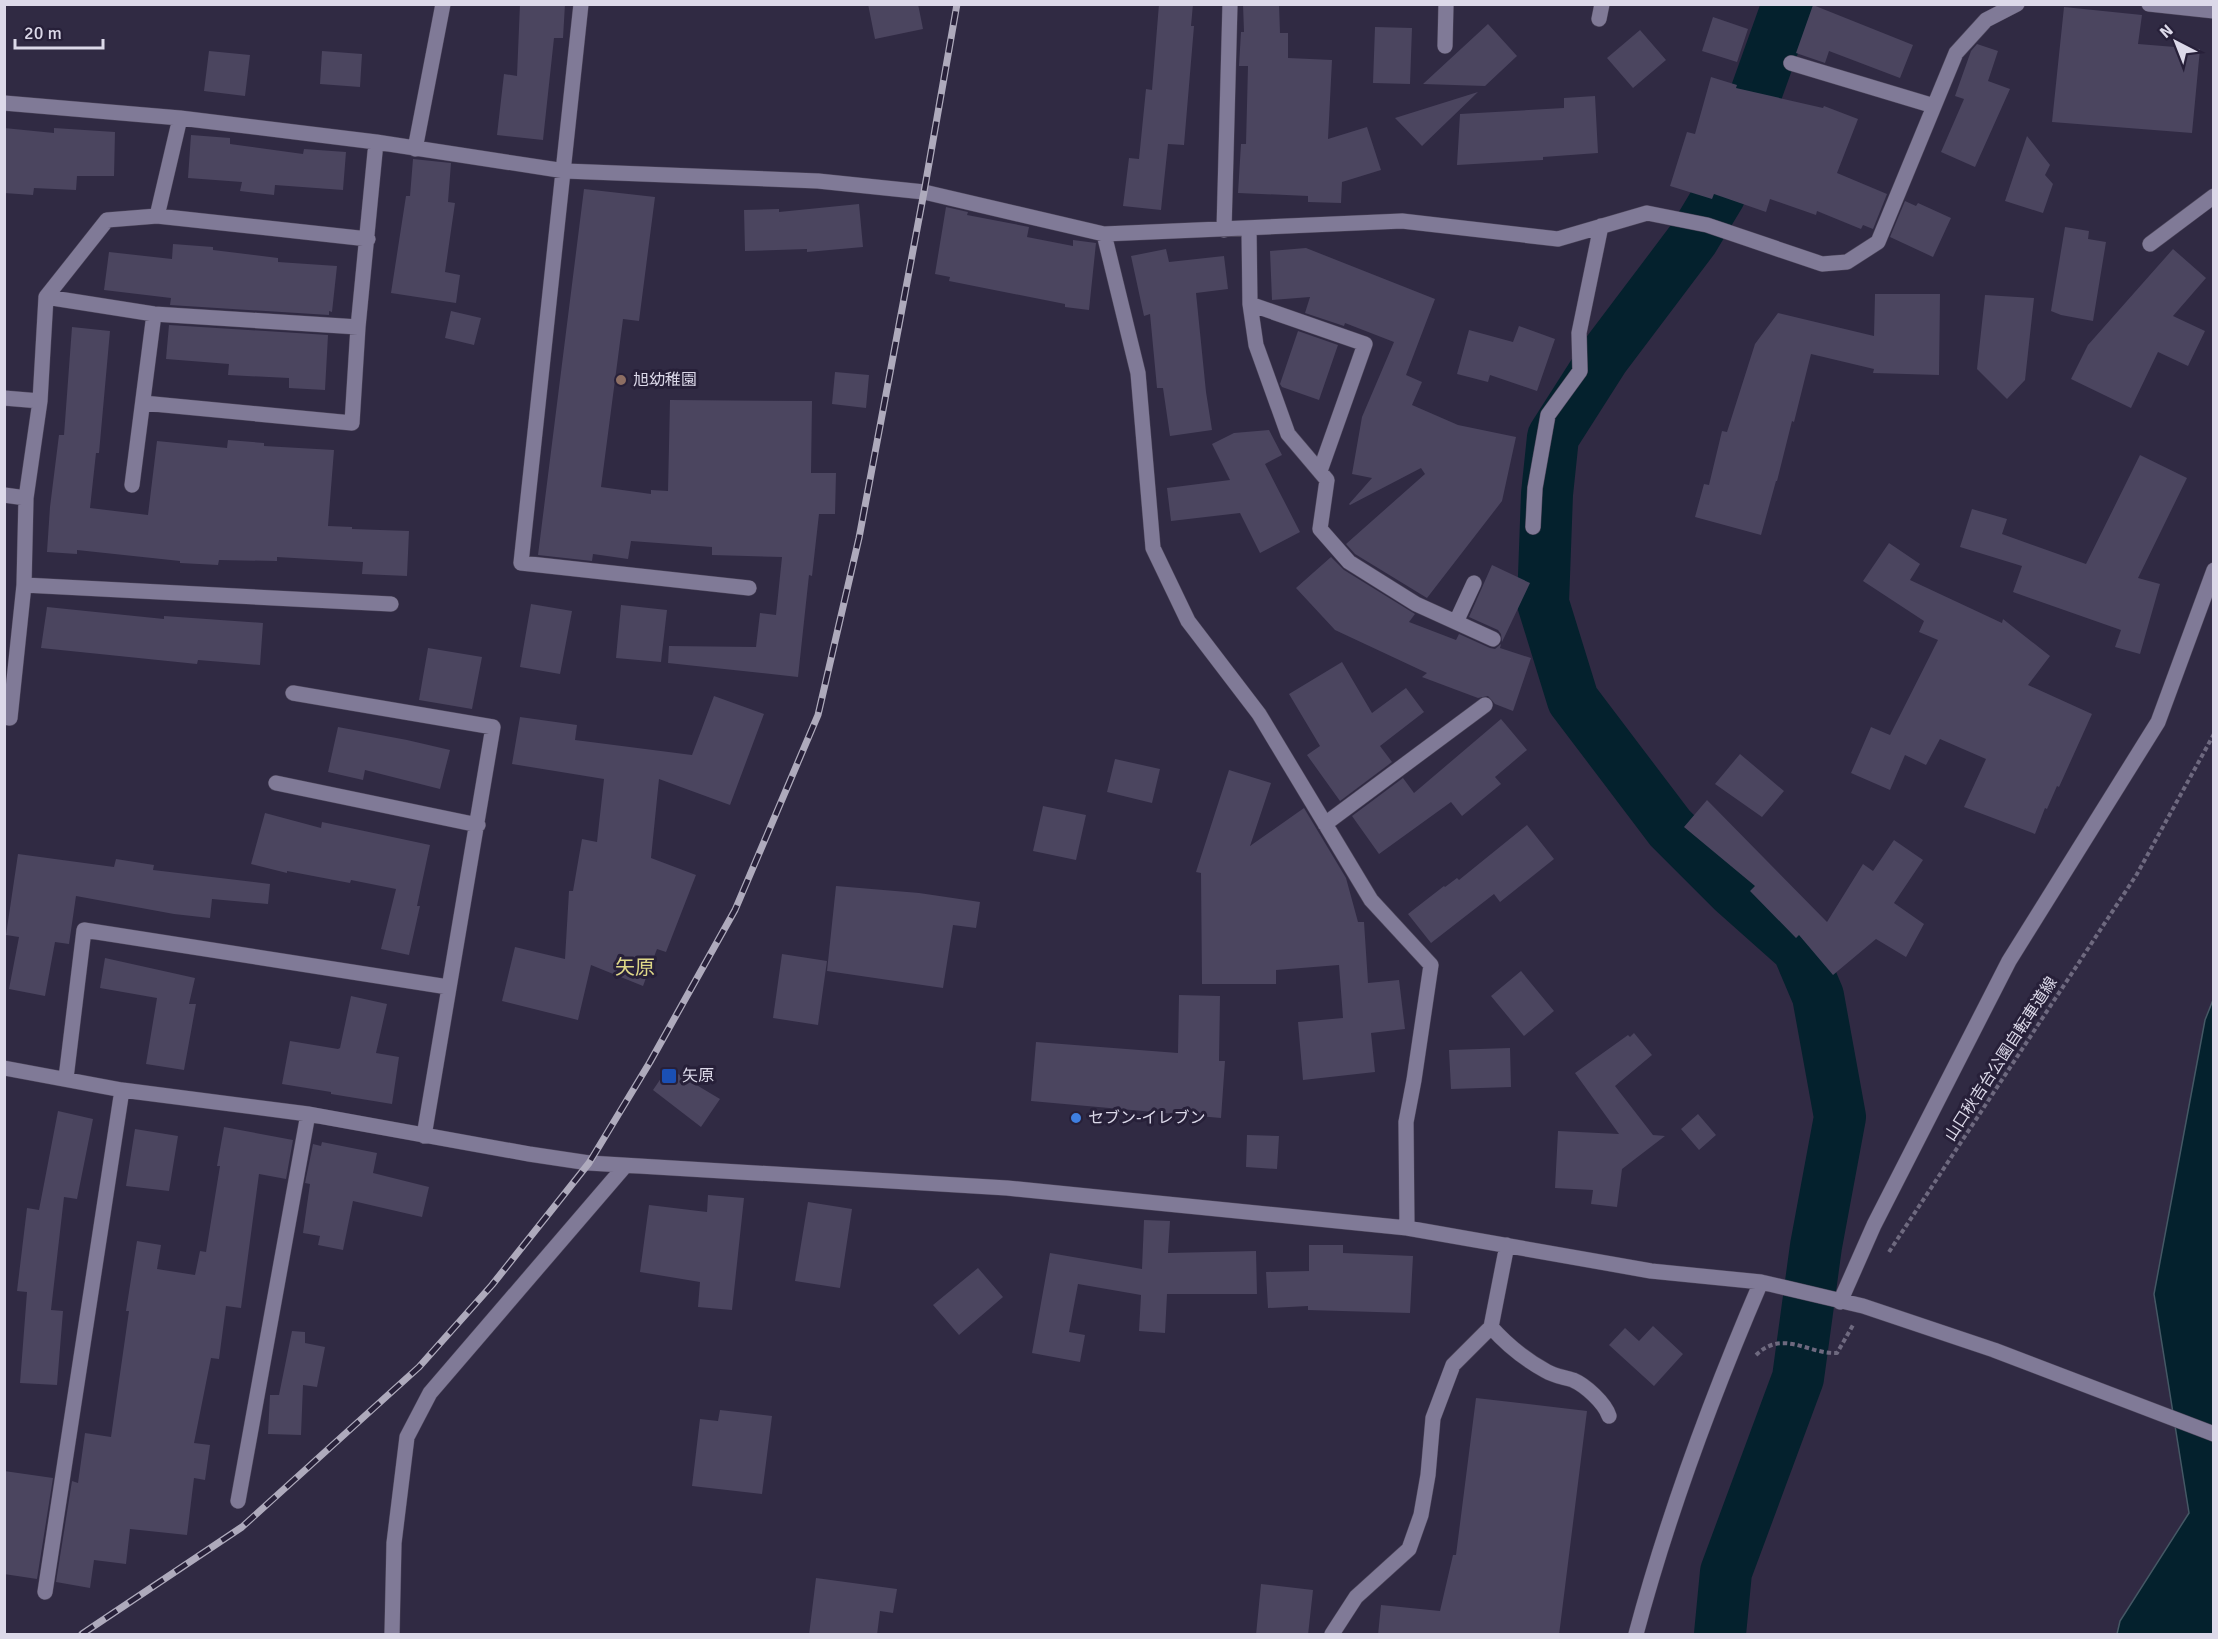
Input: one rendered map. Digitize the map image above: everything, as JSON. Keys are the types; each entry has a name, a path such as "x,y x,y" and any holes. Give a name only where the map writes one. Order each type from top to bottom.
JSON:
{"street":[{"path":"415,149 443,4"},
{"path":"581,4 565,171 521,563 749,588"},
{"path":"1224,230 1230,4"},
{"path":"1444,46 1446,4"},
{"path":"4,103 180,118 376,142 565,171 818,181 924,192 1104,234 1402,221 1558,239 1647,213 1707,225 1822,264 1847,262 1878,242 1956,53 1986,20 2017,4"},
{"path":"2149,4 2214,11"},
{"path":"1791,63 1934,106"},
{"path":"157,216 180,118"},
{"path":"143,403 352,423 358,327 376,142"},
{"path":"2150,244 2214,196"},
{"path":"4,717 10,718 24,585 26,498 40,401 46,297 107,220 157,216 368,239"},
{"path":"1533,527 1535,488 1548,415 1580,371 1579,333 1601,226"},
{"path":"1249,229 1250,304 1256,345 1288,434 1327,480 1320,529 1349,562 1416,604 1493,639"},
{"path":"1104,234 1138,373 1153,548 1188,621 1259,714 1371,900 1431,965 1406,1122 1407,1228"},
{"path":"46,297 154,314 358,327"},
{"path":"1250,304 1365,344 1320,471"},
{"path":"132,485 154,314"},
{"path":"4,398 40,401"},
{"path":"4,495 26,498"},
{"path":"1840,1302 1874,1225 2009,961 2158,722 2214,570"},
{"path":"1456,622 1474,583"},
{"path":"24,585 391,604"},
{"path":"293,693 493,727 424,1136"},
{"path":"1325,824 1485,705"},
{"path":"276,783 478,825"},
{"path":"66,1078 84,930 448,987"},
{"path":"4,1068 122,1090 308,1114 529,1154 625,1166 1007,1188 1407,1228 1651,1271 1761,1282 1863,1306 2004,1354 2214,1434"},
{"path":"45,1592 122,1090"},
{"path":"238,1501 308,1114"},
{"path":"392,1635 394,1543 407,1437 419,1410 430,1393 625,1166"},
{"path":"1332,1635 1356,1597 1409,1549 1422,1515 1433,1418 1453,1365 1491,1327 1507,1245"},
{"path":"1636,1635 1656,1561 1733,1346 1761,1282"},
{"path":"1491,1327 1505,1343 1548,1373 1575,1381 1595,1397 1609,1416"}],"path":[{"name":"山口秋吉台公園自転車道線","path":"1883,1260 2137,874 2214,734"},
{"path":"1787,1341 1824,1354 1837,1353 1863,1306"}],"water":[{"path":"2213,1000 2213,1634 2117,1634 2120,1621 2189,1513 2154,1294 2205,1020"}],"building":[{"path":"520,4 565,4 563,38 554,38 543,140 497,135 504,74 517,76"},
{"path":"868,4 918,4 923,29 875,39"},
{"path":"1159,4 1193,4 1191,26 1194,26 1184,145 1168,144 1161,210 1123,206 1129,158 1139,159 1146,89 1152,90"},
{"path":"1243,4 1279,4 1280,33 1288,33 1288,58 1332,60 1328,139 1367,127 1381,170 1342,182 1341,203 1308,202 1308,196 1238,193 1241,144 1246,144 1248,66 1239,66 1241,32 1244,32"},
{"path":"1813,5 1913,45 1900,78 1829,51 1825,63 1796,53"},
{"path":"2064,7 2142,15 2138,44 2200,49 2192,133 2052,122"},
{"path":"1713,17 1748,29 1737,62 1702,51"},
{"path":"1488,24 1517,56 1485,86 1423,84"},
{"path":"1375,27 1412,28 1410,84 1373,83"},
{"path":"1640,30 1666,60 1633,88 1607,58"},
{"path":"1977,44 1998,51 1988,81 2010,89 1975,167 1941,152 1964,99 1955,96 1971,51"},
{"path":"209,51 250,55 245,96 204,91"},
{"path":"322,51 362,54 360,87 320,84"},
{"path":"1711,77 1737,85 1736,88 1823,108 1824,106 1858,119 1837,173 1887,194 1873,229 1863,225 1861,229 1817,211 1816,215 1770,199 1766,212 1714,194 1712,199 1670,186 1687,132 1695,134"},
{"path":"1478,92 1422,146 1395,118"},
{"path":"1595,96 1598,153 1543,157 1543,160 1457,165 1460,114 1564,108 1564,98"},
{"path":"4,128 54,133 54,128 115,132 114,176 77,176 76,190 34,188 33,195 4,193"},
{"path":"191,135 230,138 230,144 303,154 304,149 346,152 343,190 275,185 274,195 240,191 242,182 188,178"},
{"path":"2027,136 2050,165 2045,175 2053,184 2043,213 2005,201"},
{"path":"413,159 451,163 448,202 455,203 445,272 460,275 456,303 391,293 406,196 410,196"},
{"path":"584,189 655,197 639,321 623,319 601,487 651,494 651,490 668,491 670,400 812,401 811,473 836,473 835,514 819,514 812,576 809,575 798,677 668,663 669,646 756,647 760,613 776,615 782,557 712,555 712,547 631,541 628,559 593,554 592,561 538,555"},
{"path":"1905,201 1916,206 1918,203 1951,218 1933,257 1890,237"},
{"path":"859,204 863,247 807,252 807,249 745,251 744,210 779,209 779,212"},
{"path":"946,207 968,212 967,215 1029,227 1027,237 1073,246 1073,240 1096,243 1089,310 1065,307 1065,304 949,281 950,277 935,274"},
{"path":"2065,227 2089,231 2088,239 2106,242 2093,321 2051,311"},
{"path":"173,244 213,247 213,250 278,258 278,262 337,266 332,312 329,311 329,315 170,305 171,298 104,290 109,252 172,259"},
{"path":"1306,248 1435,299 1406,375 1422,382 1412,405 1458,425 1516,437 1502,501 1427,598 1355,554 1346,544 1425,474 1421,468 1349,504 1372,478 1352,474 1362,417 1394,342 1345,323 1344,326 1305,313 1310,297 1272,300 1270,251"},
{"path":"1166,249 1169,262 1224,256 1228,289 1196,293 1212,430 1170,436 1163,388 1157,388 1150,314 1144,316 1131,256"},
{"path":"2173,249 2206,278 2173,316 2205,331 2188,366 2158,352 2131,408 2071,379 2088,345"},
{"path":"1875,294 1940,294 1939,375 1873,373 1874,369 1811,354 1761,535 1695,517 1704,484 1709,485 1722,431 1727,432 1755,344 1778,313 1874,336"},
{"path":"1985,295 2034,298 2025,380 2007,399 1977,369"},
{"path":"451,311 481,318 474,345 445,338"},
{"path":"169,325 328,335 325,390 289,388 289,378 228,375 229,364 166,359"},
{"path":"1519,326 1555,339 1537,391 1490,375 1488,382 1457,374 1469,330 1513,342"},
{"path":"72,327 110,331 99,453 96,453 90,508 148,515 157,441 227,448 228,440 264,443 264,446 334,450 328,526 409,531 407,576 362,574 363,562 277,557 277,561 219,560 218,565 180,563 180,561 77,550 77,554 47,552 59,435 64,435"},
{"path":"1298,331 1338,345 1319,400 1282,387 1280,384"},
{"path":"835,372 869,375 866,408 832,404"},
{"path":"1269,430 1282,455 1265,464 1300,532 1260,553 1240,513 1171,521 1167,488 1230,480 1212,444 1234,433"},
{"path":"2140,455 2187,478 2138,578 2160,584 2140,654 2115,647 2121,630 2013,592 2022,566 1960,547 1972,509 2007,519 2002,534 2086,564"},
{"path":"1889,543 1920,564 1910,580 2002,623 2003,619 2050,656 2028,685 2092,714 2059,787 2057,786 2047,809 2045,808 2035,834 1964,807 1986,759 1940,739 1926,765 1905,755 1890,790 1851,773 1871,727 1890,735 1938,640 1919,632 1924,621 1863,581"},
{"path":"1331,557 1344,570 1415,614 1409,622 1456,640 1459,634 1490,648 1495,649 1501,644 1500,648 1531,658 1513,711 1495,704 1488,696 1478,698 1422,677 1427,673 1335,630 1296,588"},
{"path":"1492,565 1530,583 1502,642 1498,630 1469,617"},
{"path":"531,604 572,611 560,674 520,667"},
{"path":"621,605 667,610 661,662 616,658"},
{"path":"47,607 164,619 164,616 263,623 260,665 198,660 197,664 41,648"},
{"path":"428,648 482,657 472,709 419,700"},
{"path":"1342,662 1372,713 1406,688 1424,712 1380,746 1392,762 1340,801 1307,755 1320,746 1289,694"},
{"path":"714,696 764,714 730,805 659,779 651,858 696,875 666,952 657,949 643,986 591,965 578,1020 502,1001 515,947 565,959 569,891 573,891 582,839 597,842 604,779 512,764 520,717 577,725 575,740 692,755"},
{"path":"1501,719 1527,750 1495,777 1501,784 1462,816 1451,802 1379,854 1352,816 1403,778 1414,793"},
{"path":"338,727 450,750 440,789 365,770 363,780 328,772"},
{"path":"1740,754 1784,791 1762,817 1715,784"},
{"path":"1115,759 1160,769 1152,803 1107,792"},
{"path":"1229,770 1271,783 1250,846 1304,808 1346,878 1358,922 1364,922 1368,983 1399,980 1405,1029 1371,1033 1375,1072 1303,1080 1298,1022 1343,1018 1339,965 1276,970 1276,984 1202,984 1201,873 1196,872"},
{"path":"1707,800 1827,922 1863,864 1873,871 1894,840 1923,860 1894,903 1924,924 1906,957 1876,939 1833,975 1799,935 1796,938 1750,891 1755,886 1684,827"},
{"path":"1043,806 1086,815 1076,860 1033,851"},
{"path":"265,813 321,828 322,822 430,845 409,955 381,949 396,889 351,880 350,883 287,871 287,873 251,864"},
{"path":"1527,825 1554,859 1500,902 1494,894 1431,943 1408,914 1444,886 1457,878 1459,880"},
{"path":"18,854 114,867 116,859 154,865 153,870 270,884 268,904 212,899 210,918 174,914 76,896 69,944 55,942 45,996 9,989 19,937 6,935"},
{"path":"836,886 919,893 980,902 976,928 953,925 943,988 827,971"},
{"path":"782,954 827,961 818,1025 773,1018"},
{"path":"105,958 195,978 189,1004 196,1004 184,1070 146,1064 157,998 100,988"},
{"path":"1521,971 1554,1011 1524,1036 1491,996"},
{"path":"1179,995 1220,996 1219,1061 1225,1061 1221,1118 1031,1101 1036,1042 1178,1053"},
{"path":"351,996 387,1004 376,1053 399,1057 392,1104 282,1084 290,1041 340,1048"},
{"path":"1634,1033 1652,1055 1615,1086 1653,1135 1665,1136 1622,1169 1617,1207 1591,1204 1593,1190 1555,1188 1558,1131 1619,1134 1575,1073"},
{"path":"1510,1048 1511,1087 1451,1089 1449,1050"},
{"path":"668,1068 720,1099 701,1127 653,1090"},
{"path":"58,1111 93,1119 77,1199 64,1197 51,1310 63,1311 57,1385 20,1383 27,1292 17,1291 27,1208 39,1210"},
{"path":"1698,1114 1716,1135 1699,1150 1681,1129"},
{"path":"224,1127 293,1140 286,1179 259,1174 241,1308 226,1306 219,1359 211,1358 194,1443 210,1445 205,1480 194,1478 187,1535 130,1529 126,1564 94,1560 90,1588 56,1582 72,1481 78,1483 85,1433 111,1437 137,1241 161,1245 157,1269 195,1275 200,1251 206,1252"},
{"path":"135,1129 178,1136 169,1191 126,1186"},
{"path":"1247,1135 1279,1136 1277,1169 1246,1167"},
{"path":"322,1142 377,1153 373,1173 429,1187 422,1217 353,1201 343,1250 318,1245 320,1236 303,1233 310,1184 305,1183 313,1144 321,1146"},
{"path":"708,1195 744,1198 732,1310 698,1307 700,1282 640,1272 649,1205 707,1212"},
{"path":"808,1202 852,1209 840,1288 795,1281"},
{"path":"1144,1220 1170,1221 1168,1253 1256,1251 1257,1294 1167,1294 1165,1333 1139,1331 1141,1295 1078,1284 1069,1332 1085,1335 1080,1362 1032,1353 1050,1253 1142,1269"},
{"path":"1309,1245 1343,1245 1343,1253 1413,1256 1410,1313 1308,1310 1308,1306 1268,1308 1266,1272 1309,1271"},
{"path":"978,1268 1003,1297 959,1335 933,1305"},
{"path":"1653,1326 1683,1354 1654,1386 1609,1345 1625,1328 1639,1341"},
{"path":"292,1331 305,1332 305,1343 325,1347 317,1387 303,1385 301,1435 268,1434 270,1395 279,1395"},
{"path":"1476,1398 1587,1411 1559,1635 1378,1635 1381,1605 1440,1611 1453,1555 1456,1555"},
{"path":"720,1410 772,1416 762,1494 692,1486 700,1419 718,1421"},
{"path":"4,1471 53,1478 37,1579 4,1574"},
{"path":"816,1578 897,1589 893,1613 880,1611 877,1635 809,1635"},
{"path":"1261,1584 1313,1590 1308,1635 1256,1635"}],"waterway":[{"path":"1720,1634 1726,1572 1798,1378 1816,1246 1840,1117 1818,996 1798,949 1733,891 1670,828 1573,700 1543,603 1547,494 1553,437 1604,357 1693,239 1720,194 1788,4"}],"railway":[{"path":"82,1634 242,1527 419,1367 492,1285 589,1163 650,1062 735,910 818,715 859,538 957,4"}],"place":[{"name":"旭幼稚園","path":"621,380"},
{"name":"矢原","path":"669,1076"},
{"name":"セブン-イレブン","path":"1076,1118"}],"district":[{"name":"矢原","path":"635,967"}]}
